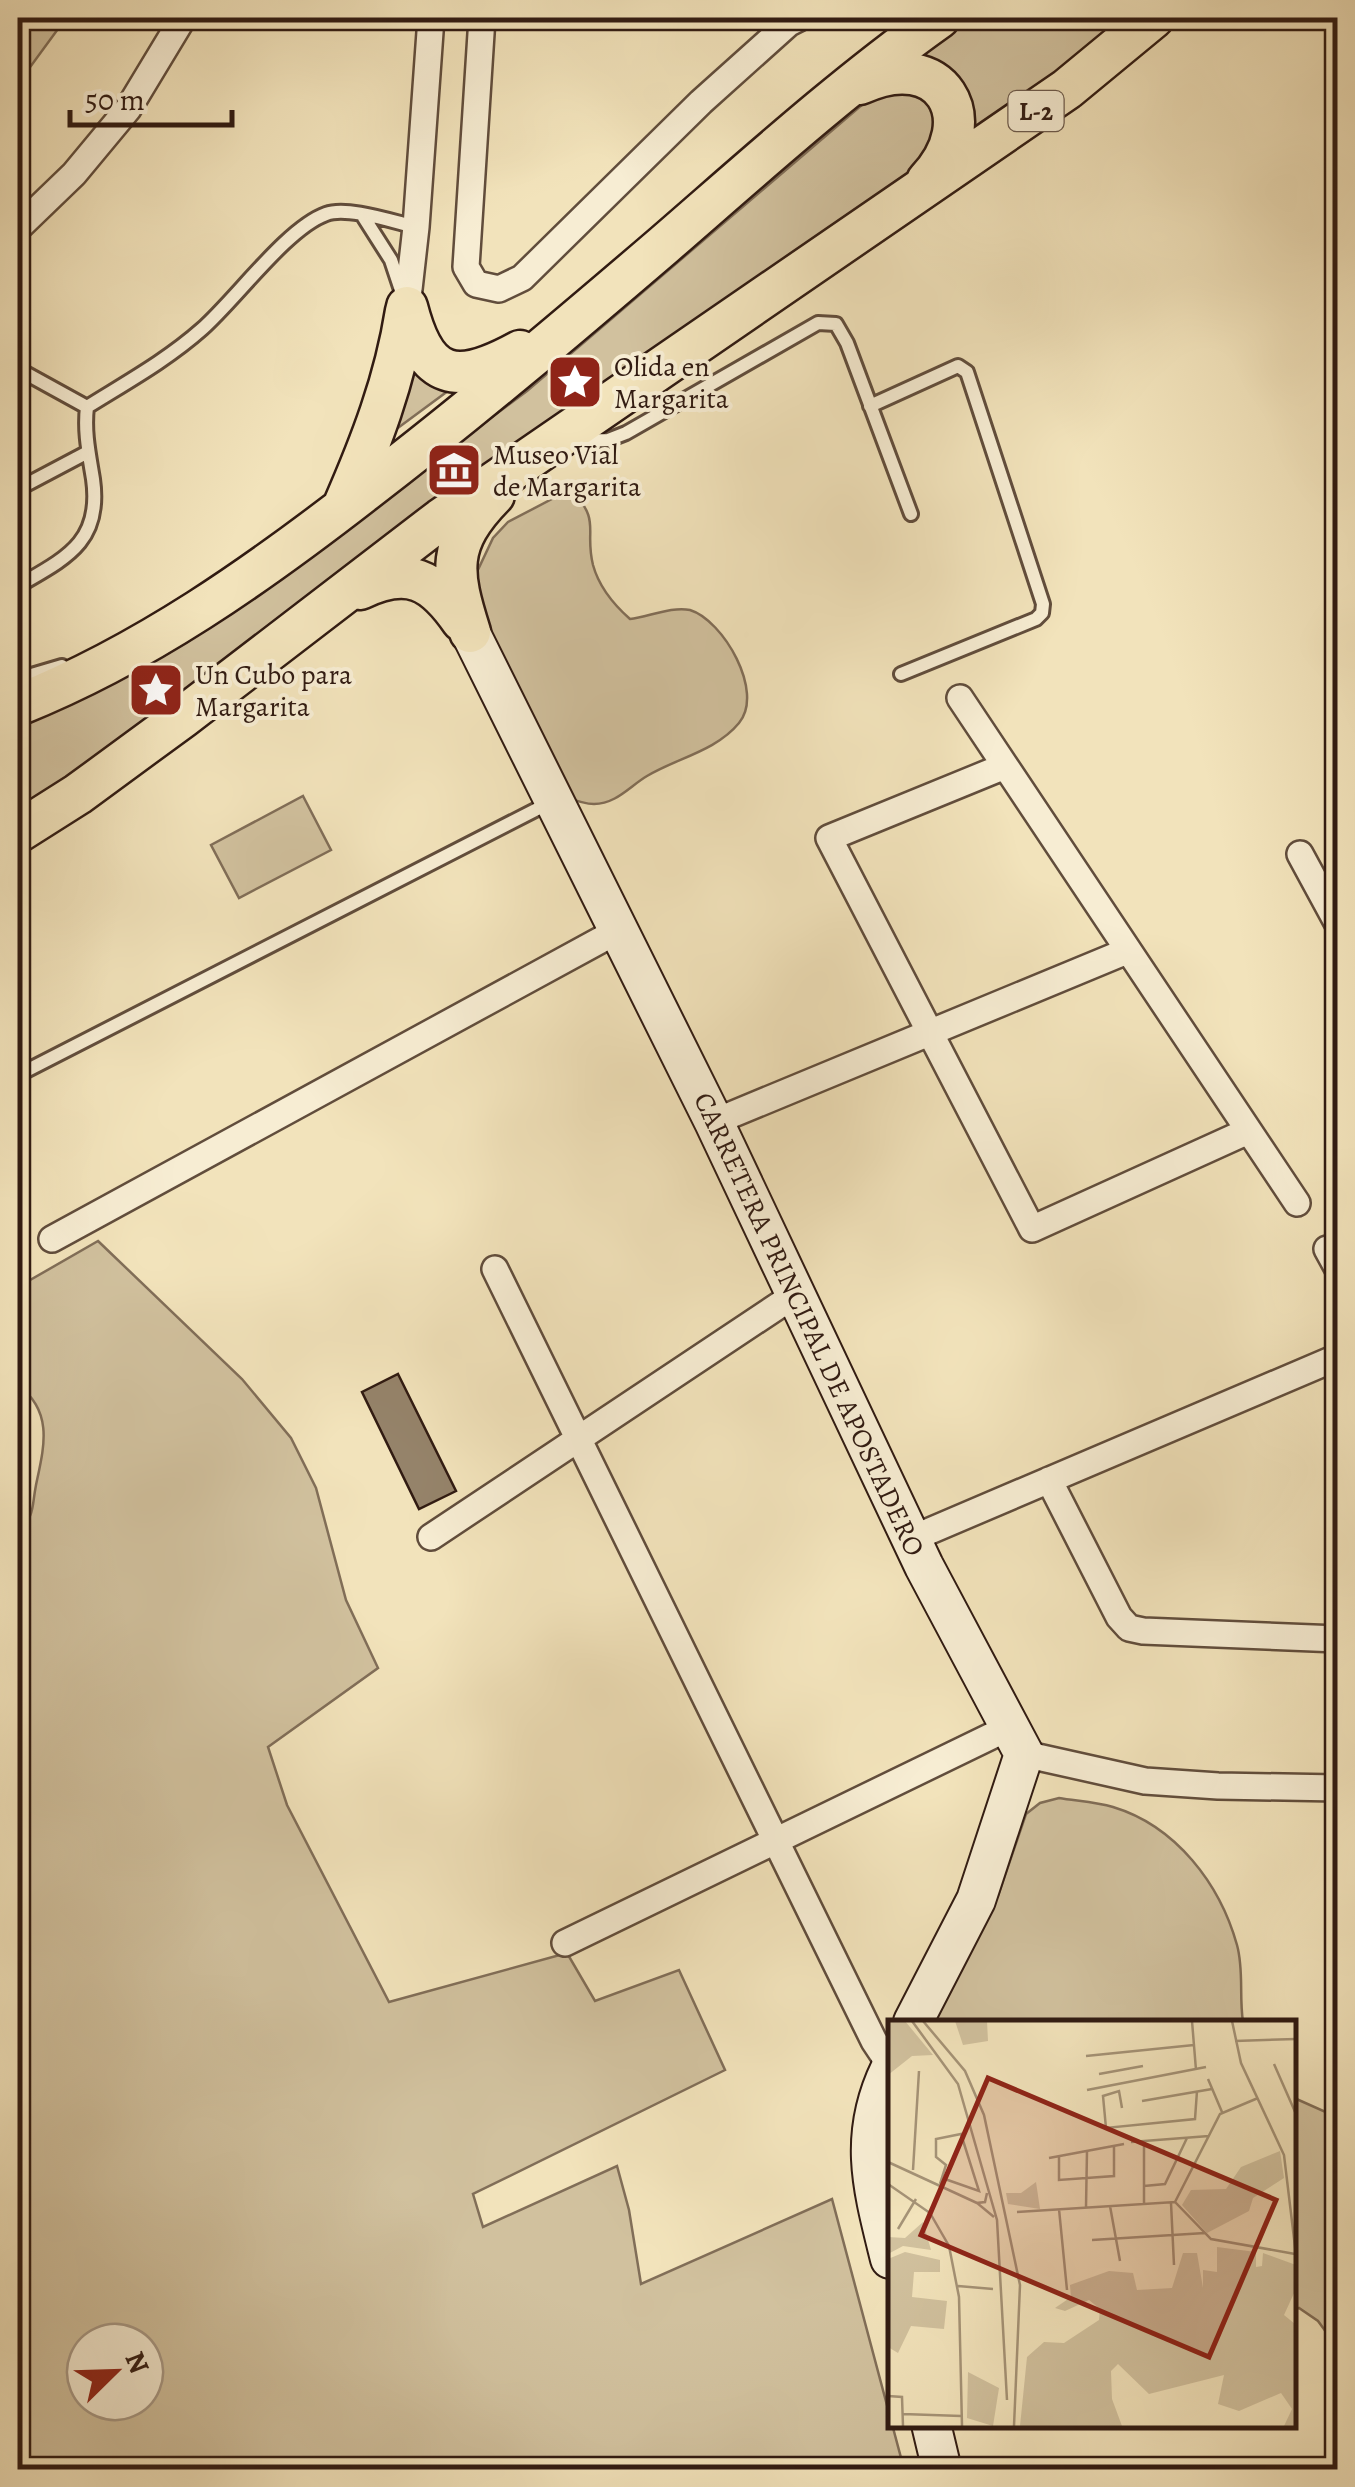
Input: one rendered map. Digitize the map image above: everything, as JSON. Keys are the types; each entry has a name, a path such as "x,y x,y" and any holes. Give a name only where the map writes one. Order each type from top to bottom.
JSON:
{"main road":[{"path":"18,705 104,667 259,572 477,404 839,94 939,18"},
{"name":"L-2","path":"18,832 168,728 441,518 1067,89 1153,18"},
{"path":"839,94 886,73 923,76 940,87 955,117 954,136 947,157 912,197"},
{"path":"407,307 415,339 426,357 449,370 470,373 502,361 574,322"},
{"path":"342,510 387,400 400,355 407,307"},
{"path":"470,632 456,588 458,546 488,502 545,446"},
{"path":"335,601 372,583 407,576 428,583 447,600 470,632"}],"street":[{"path":"18,228 74,174 128,109 183,18"},
{"path":"407,307 431,18"},
{"path":"482,18 466,267 476,284 499,289 522,278 701,102 788,23 799,18"},
{"name":"CARRETERA PRINCIPAL DE APOSTADERO","path":"470,632 714,1122 911,1539 1017,1741"},
{"path":"960,698 1297,1203"},
{"path":"1005,766 829,838 1032,1229 1248,1131"},
{"path":"1300,854 1338,924"},
{"path":"52,1239 619,930"},
{"path":"714,1122 1127,951"},
{"path":"495,1269 888,2064"},
{"path":"431,1537 796,1294"},
{"path":"911,1539 1338,1357"},
{"path":"1049,1480 1119,1618 1129,1628 1143,1632 1338,1639"},
{"path":"915,2020 976,1900 1017,1741"},
{"path":"565,1943 776,1841 1017,1741 1145,1781 1338,1788"},
{"path":"888,2072 868,2133 875,2199 888,2252"},
{"path":"932,2427 942,2470"}],"lane":[{"path":"87,407 168,357 201,330 312,221 338,210 416,227"},
{"path":"363,216 391,260 407,307"},
{"path":"545,446 608,440 626,434 818,323 836,324 847,343 911,514"},
{"path":"870,406 958,366 967,372 1043,604 1036,619 901,674"},
{"path":"18,369 87,407"},
{"path":"18,586 82,542 96,512 85,427 87,407"},
{"path":"18,489 88,452"},
{"path":"18,679 151,641"},
{"path":"18,1075 554,800"}],"shaded area":[{"path":"18,18 66,18 18,79"},
{"path":"958,18 1137,18 977,144 901,54"},
{"name":"Museo Vial de Margarita","path":"910,86 943,120 922,163 661,347 248,652 18,812 18,723 378,502 527,391 870,98"},
{"path":"404,363 456,385 387,436"},
{"path":"571,489 589,518 593,565 612,601 630,619 683,609 703,616 737,659 747,694 746,710 739,723 719,741 647,776 616,798 594,804 558,794 483,630 476,574 493,538 508,522"},
{"path":"303,796 331,850 239,898 211,845"},
{"path":"98,1241 242,1379 291,1438 316,1488 346,1600 378,1668 268,1747 287,1805 389,2002 567,1953 595,2001 679,1970 725,2070 473,2194 483,2227 617,2166 641,2284 832,2199 888,2409 888,2427 893,2427 904,2469 18,2469 18,1534 32,1511 44,1431 42,1418 29,1395 18,1385 18,1287"},
{"path":"1059,1798 1107,1805 1157,1828 1192,1860 1219,1900 1237,1945 1243,2020 926,2020 998,1896 1026,1814 1040,1803"},
{"path":"1295,2098 1337,2117 1337,2347 1318,2321 1299,2308 1295,2310"}],"building":[{"path":"398,1374 456,1491 419,1509 362,1392"}],"place":[{"name":"Olida en Margarita","path":"575,382"},
{"name":"Museo Vial de Margarita","path":"454,470"},
{"name":"Un Cubo para Margarita","path":"156,690"}]}
